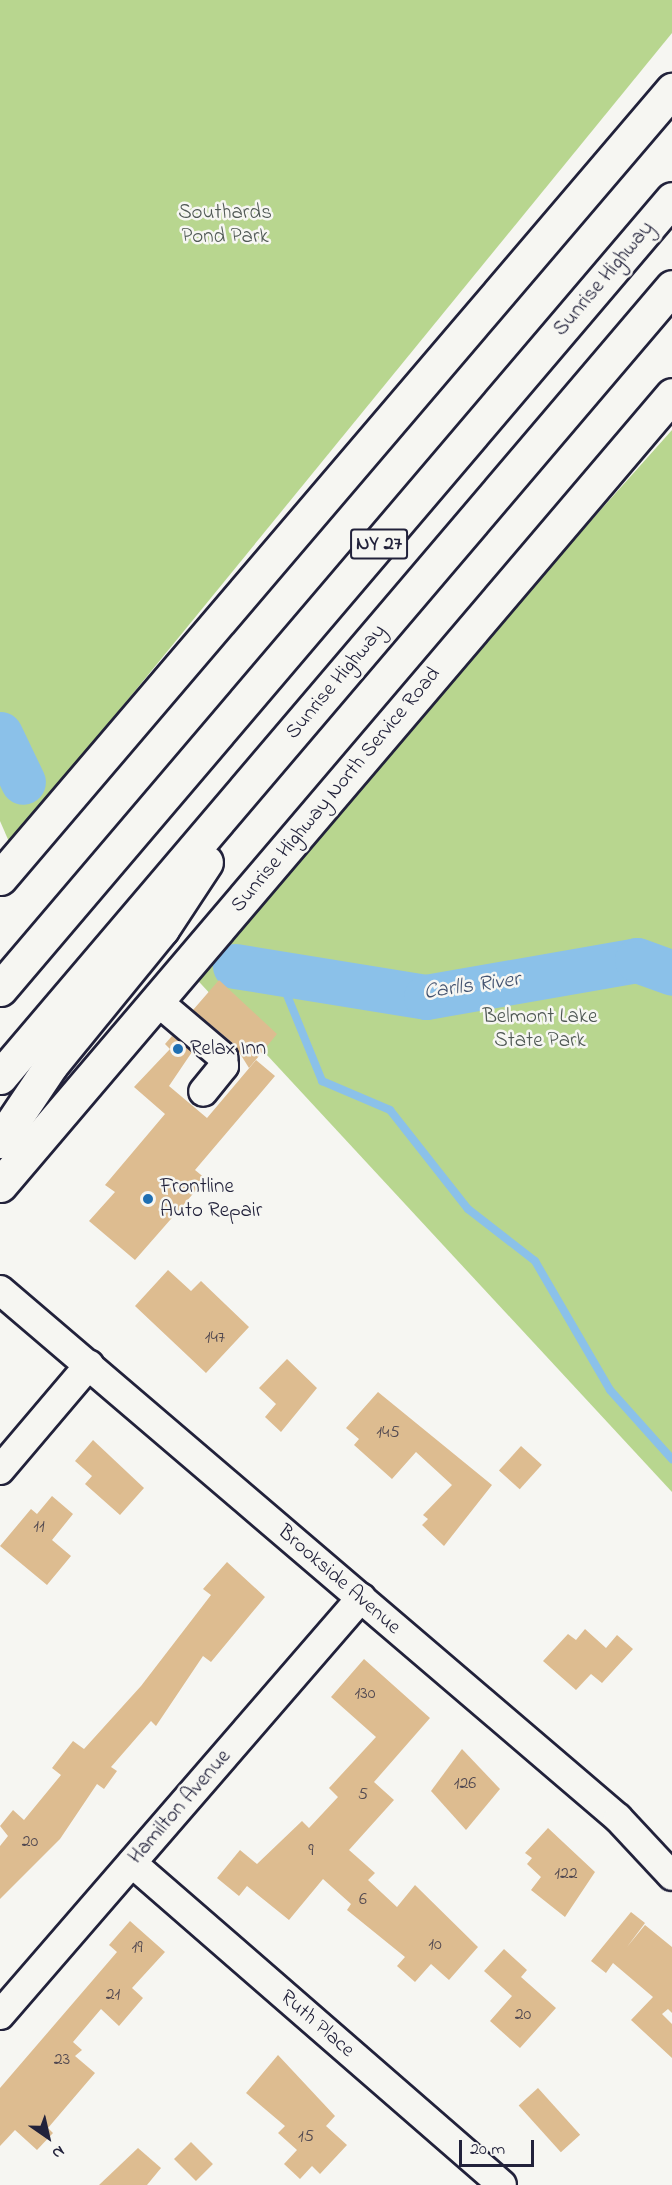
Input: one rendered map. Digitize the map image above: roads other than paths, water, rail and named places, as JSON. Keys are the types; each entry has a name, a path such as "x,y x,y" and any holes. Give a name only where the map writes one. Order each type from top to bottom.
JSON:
{"main road":[{"path":"0,878 672,90"},
{"name":"Sunrise Highway","path":"0,989 672,199"},
{"name":"Sunrise Highway","path":"0,1077 672,287"},
{"name":"Sunrise Highway North Service Road","path":"0,1185 672,395"},
{"path":"0,1141 72,1037 162,929 288,738"},
{"path":"0,973 56,924"}],"street":[{"path":"157,1001 223,1057 224,1066 203,1092"},
{"name":"Brookside Avenue","path":"0,1290 618,1818 672,1876"},
{"path":"0,1470 89,1365"},
{"name":"Hamilton Avenue","path":"0,2015 361,1598"},
{"name":"Ruth Place","path":"132,1863 502,2185"}],"waterway":[{"path":"0,734 23,782"},
{"name":"Carlls River","path":"235,966 426,997 637,960 672,973"},
{"path":"278,973 322,1081 390,1110 468,1209 535,1261 610,1390 672,1459"}],"place":[{"name":"Relax Inn","path":"178,1049"},
{"name":"Frontline Auto Repair","path":"148,1199"}],"park label":[{"name":"Southards Pond Park","path":"225,225"},
{"name":"Belmont Lake State Park","path":"540,1029"}]}
